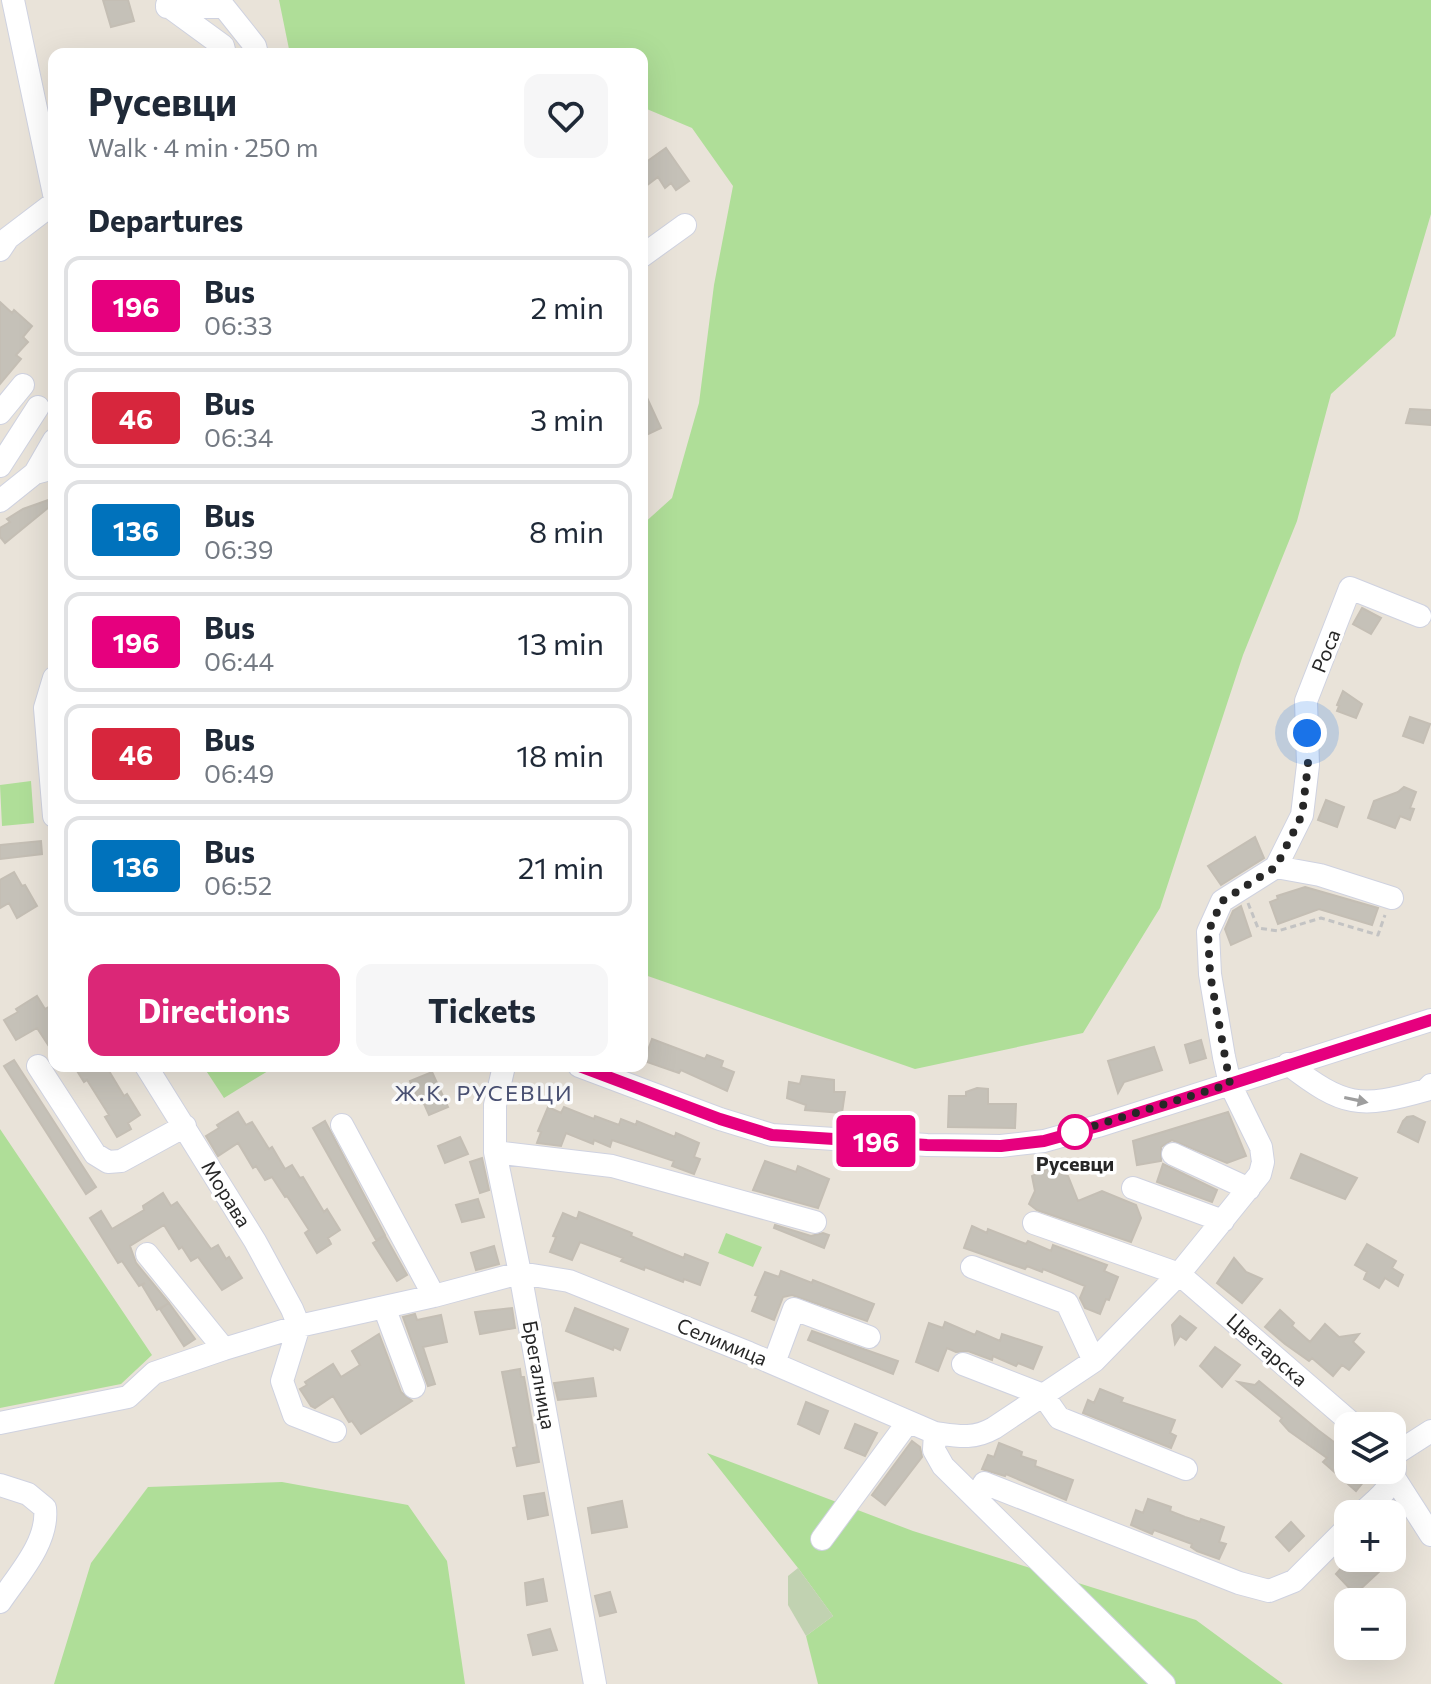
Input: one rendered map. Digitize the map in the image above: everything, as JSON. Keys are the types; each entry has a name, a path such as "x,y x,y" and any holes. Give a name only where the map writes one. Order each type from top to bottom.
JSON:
{"street":[{"path":"13,0 48,166"},
{"path":"166,3 224,48"},
{"path":"166,3 224,7 256,48"},
{"path":"0,250 8,238 48,208"},
{"path":"648,252 685,225"},
{"path":"0,413 23,385"},
{"path":"0,466 38,407"},
{"path":"3,491 44,470"},
{"name":"Роса","path":"1276,867 1302,815 1308,765 1306,701 1350,588 1420,616"},
{"path":"48,701 45,708 48,744"},
{"path":"1230,1084 1210,974 1208,932 1222,901 1276,867 1320,875 1392,898"},
{"path":"595,1072 772,1135 927,1145 1001,1146 1044,1141 1431,1020"},
{"path":"1288,1064 1319,1087 1351,1100 1383,1102 1426,1090 1431,1085"},
{"path":"38,1066 95,1154 108,1162 121,1161 185,1126"},
{"name":"Морава","path":"150,1072 255,1241 299,1326"},
{"name":"Брегалница","path":"503,1072 495,1105 495,1152 595,1684"},
{"name":"Селимица","path":"0,1423 128,1397 154,1373 224,1349 299,1326 520,1273 569,1281 774,1363 935,1433 981,1436 1094,1361 1179,1274 1260,1174 1263,1162 1261,1147 1230,1084"},
{"path":"342,1125 434,1296"},
{"path":"495,1152 612,1166 815,1222"},
{"path":"1173,1154 1249,1189"},
{"path":"1133,1188 1223,1221"},
{"path":"1034,1223 1179,1274"},
{"path":"147,1254 224,1349"},
{"path":"972,1267 1067,1303 1094,1361"},
{"name":"Цветарска","path":"1179,1274 1339,1412"},
{"path":"384,1307 414,1387"},
{"path":"774,1363 794,1309 869,1337"},
{"path":"299,1326 282,1381 294,1415 335,1431"},
{"path":"963,1364 1043,1395 1059,1418 1186,1469"},
{"path":"822,1539 908,1422"},
{"path":"1406,1455 1431,1431"},
{"path":"935,1433 934,1450 943,1466 1164,1684"},
{"path":"984,1483 1239,1583 1269,1591 1294,1581 1334,1541"},
{"path":"1404,1484 1431,1535"},
{"path":"0,1485 28,1494 45,1508 47,1521 41,1538 0,1602"}],"path":[{"path":"1242,889 1258,928 1278,931 1321,918 1378,935 1392,898"}],"green space":[{"path":"279,0 1431,0 1431,214 1395,336 1331,394 1297,521 1243,655 1160,908 1083,1033 915,1069 648,976 648,520 672,498 699,403 714,285 733,186 692,128 648,110 648,48 289,48"},
{"path":"31,781 34,823 2,826 0,785"},
{"path":"207,1072 266,1072 224,1098"},
{"path":"0,1129 152,1355 121,1384 0,1408"},
{"path":"726,1233 762,1247 753,1267 718,1253"},
{"path":"707,1453 913,1531 1196,1620 1283,1684 818,1684 806,1636 833,1616"},
{"path":"282,1482 408,1505 447,1561 465,1684 54,1684 91,1563 148,1487"},
{"path":"798,1568 833,1616 806,1636 788,1605 788,1576"}],"building":[{"path":"103,0 128,0 134,21 111,27"},
{"path":"666,148 689,181 676,190 671,183 665,188 658,177 648,184 648,161"},
{"path":"0,302 32,326 23,337 28,342 16,355 21,359 0,384"},
{"path":"648,400 661,428 648,434"},
{"path":"1410,409 1431,410 1431,425 1406,423"},
{"path":"48,500 48,508 5,543 0,537 0,528 10,522 7,519"},
{"path":"1362,608 1381,618 1371,634 1353,624"},
{"path":"1343,691 1362,704 1356,718 1337,711"},
{"path":"1410,717 1430,724 1423,743 1403,736"},
{"path":"1404,787 1416,792 1410,808 1414,809 1410,820 1400,816 1395,828 1368,818 1374,801"},
{"path":"1326,800 1344,807 1337,827 1318,820"},
{"path":"1255,837 1264,858 1221,885 1208,866"},
{"path":"41,841 42,854 0,859 0,845"},
{"path":"14,872 37,906 17,918 9,903 0,908 0,880"},
{"path":"1305,887 1378,908 1372,925 1319,909 1278,924 1270,902 1278,899 1277,896"},
{"path":"1241,906 1251,936 1231,945 1225,929 1233,911"},
{"path":"37,996 45,1009 48,1007 48,1045 37,1028 16,1040 4,1020 18,1012 16,1009"},
{"path":"652,1039 705,1059 707,1055 723,1061 721,1067 734,1072 727,1091 681,1070 679,1073 648,1062"},
{"path":"1201,1040 1206,1058 1190,1063 1185,1045"},
{"path":"1154,1047 1162,1070 1124,1082 1118,1093 1108,1061"},
{"path":"14,1060 96,1187 86,1194 4,1066"},
{"path":"78,1072 110,1072 140,1115 128,1123 131,1129 117,1137 105,1117 109,1115 87,1080 84,1082"},
{"path":"432,1072 448,1107 429,1115 410,1081"},
{"path":"802,1076 834,1080 834,1092 845,1092 842,1113 805,1110 806,1105 787,1098 789,1082 800,1084"},
{"path":"977,1088 988,1089 988,1104 1016,1104 1015,1128 948,1127 949,1096 966,1096 966,1092"},
{"path":"548,1107 561,1113 564,1107 619,1125 621,1119 636,1125 637,1121 675,1137 676,1133 699,1143 694,1157 700,1159 694,1174 672,1166 674,1161 612,1140 610,1147 566,1133 561,1146 537,1143 541,1132 538,1131"},
{"path":"238,1112 246,1125 252,1122 285,1169 292,1165 300,1178 303,1177 324,1212 327,1209 340,1230 328,1238 331,1244 317,1253 305,1233 309,1230 272,1177 265,1180 256,1166 253,1168 238,1143 218,1156 206,1136"},
{"path":"1228,1112 1246,1156 1227,1163 1172,1140 1161,1147 1161,1161 1137,1165 1133,1141"},
{"path":"1413,1116 1425,1122 1418,1142 1398,1132 1403,1121"},
{"path":"325,1121 385,1235 376,1240 313,1128"},
{"path":"460,1137 468,1154 445,1163 438,1146"},
{"path":"1301,1154 1357,1178 1345,1199 1291,1178"},
{"path":"482,1158 489,1190 480,1193 470,1162"},
{"path":"765,1161 796,1172 798,1166 829,1179 818,1208 753,1190"},
{"path":"1163,1164 1217,1190 1212,1202 1157,1182"},
{"path":"1049,1168 1068,1176 1078,1201 1102,1191 1136,1205 1141,1218 1131,1242 1037,1210 1029,1204 1035,1191 1032,1176"},
{"path":"163,1193 171,1206 177,1202 211,1249 218,1245 242,1278 222,1290 198,1257 191,1261 182,1247 179,1249 164,1225 130,1246 136,1263 169,1303 157,1310 142,1285 145,1283 139,1286 122,1261 118,1263 90,1218 101,1211 112,1229 144,1210 143,1206"},
{"path":"478,1199 484,1217 462,1222 456,1205"},
{"path":"579,1212 684,1258 685,1254 708,1263 700,1285 684,1279 683,1282 645,1267 644,1270 621,1261 623,1258 580,1242 572,1260 550,1252 563,1213 577,1219"},
{"path":"775,1225 811,1236 829,1235 824,1248 774,1228"},
{"path":"972,1226 1026,1244 1028,1241 1051,1251 1053,1245 1107,1265 1104,1271 1118,1277 1109,1300 1106,1299 1100,1314 1085,1308 1080,1298 1085,1286 1043,1269 1042,1272 1027,1266 1025,1269 964,1248"},
{"path":"385,1236 407,1275 397,1281 373,1243"},
{"path":"1367,1244 1396,1261 1392,1268 1403,1275 1398,1286 1385,1278 1379,1288 1364,1279 1367,1272 1355,1265"},
{"path":"494,1246 499,1264 476,1270 471,1253"},
{"path":"1234,1258 1246,1272 1262,1279 1242,1303 1217,1283"},
{"path":"781,1271 874,1304 867,1321 792,1295 783,1297 774,1320 752,1311 765,1272 779,1277"},
{"path":"169,1303 195,1339 184,1346 160,1309"},
{"path":"512,1308 515,1328 480,1334 475,1312"},
{"path":"575,1308 628,1329 620,1350 566,1331"},
{"path":"1280,1310 1310,1342 1325,1324 1339,1337 1359,1334 1353,1342 1364,1352 1349,1370 1342,1365 1333,1376 1265,1327"},
{"path":"415,1314 417,1320 441,1315 447,1342 423,1347 435,1384 428,1386 403,1317"},
{"path":"1180,1316 1196,1328 1186,1340 1180,1336 1175,1344 1172,1325"},
{"path":"945,1322 975,1335 977,1331 1000,1341 1002,1334 1042,1347 1033,1369 1018,1363 1016,1366 993,1356 992,1360 968,1351 956,1352 947,1348 938,1371 916,1362 929,1323 943,1328"},
{"path":"812,1331 898,1361 893,1374 808,1340"},
{"path":"379,1334 401,1392 412,1401 361,1434 352,1421 349,1422 333,1396 315,1408 300,1389 307,1385 305,1382 333,1364 341,1377 360,1365 352,1351"},
{"path":"1215,1347 1240,1365 1222,1387 1200,1366"},
{"path":"520,1369 539,1462 517,1466 513,1448 517,1447 502,1372"},
{"path":"593,1378 596,1396 558,1400 554,1383"},
{"path":"1259,1381 1334,1442 1334,1472 1323,1462 1327,1458 1289,1431 1280,1421 1282,1418 1238,1382 1255,1385"},
{"path":"1100,1389 1123,1398 1121,1402 1175,1420 1170,1433 1176,1436 1171,1448 1083,1413 1088,1400 1094,1403"},
{"path":"806,1402 828,1411 819,1434 798,1424"},
{"path":"855,1424 877,1433 865,1456 845,1448"},
{"path":"912,1441 920,1447 922,1457 885,1505 872,1495"},
{"path":"999,1443 1022,1452 1021,1456 1036,1461 1035,1466 1073,1480 1066,1500 1006,1474 982,1469 988,1455 994,1457"},
{"path":"1348,1484 1362,1484 1356,1491"},
{"path":"544,1493 548,1515 528,1519 524,1496"},
{"path":"1148,1499 1171,1507 1170,1511 1185,1517 1224,1527 1219,1542 1226,1544 1219,1559 1197,1551 1191,1547 1192,1544 1131,1525 1136,1510 1143,1513"},
{"path":"622,1501 627,1527 592,1533 588,1508"},
{"path":"1291,1522 1304,1536 1289,1551 1276,1537"},
{"path":"1379,1572 1361,1588 1349,1588 1336,1574"},
{"path":"543,1579 547,1601 527,1605 525,1583"},
{"path":"610,1592 616,1612 600,1616 595,1596"},
{"path":"550,1629 557,1650 533,1655 528,1635"}],"bus line":[{"name":"196","path":"595,1072 772,1135 927,1145 1001,1146 1044,1141 1098,1126 1431,1020"}],"place":[{"name":"Русевци","path":"1075,1132"}],"district":[{"name":"Ж.К. РУСЕВЦИ","path":"484,1093"}],"route":[{"path":"1075,1132 1071,1133 1230,1084 1210,974 1208,932 1222,901 1276,867 1302,815 1308,765 1307,733"}]}
